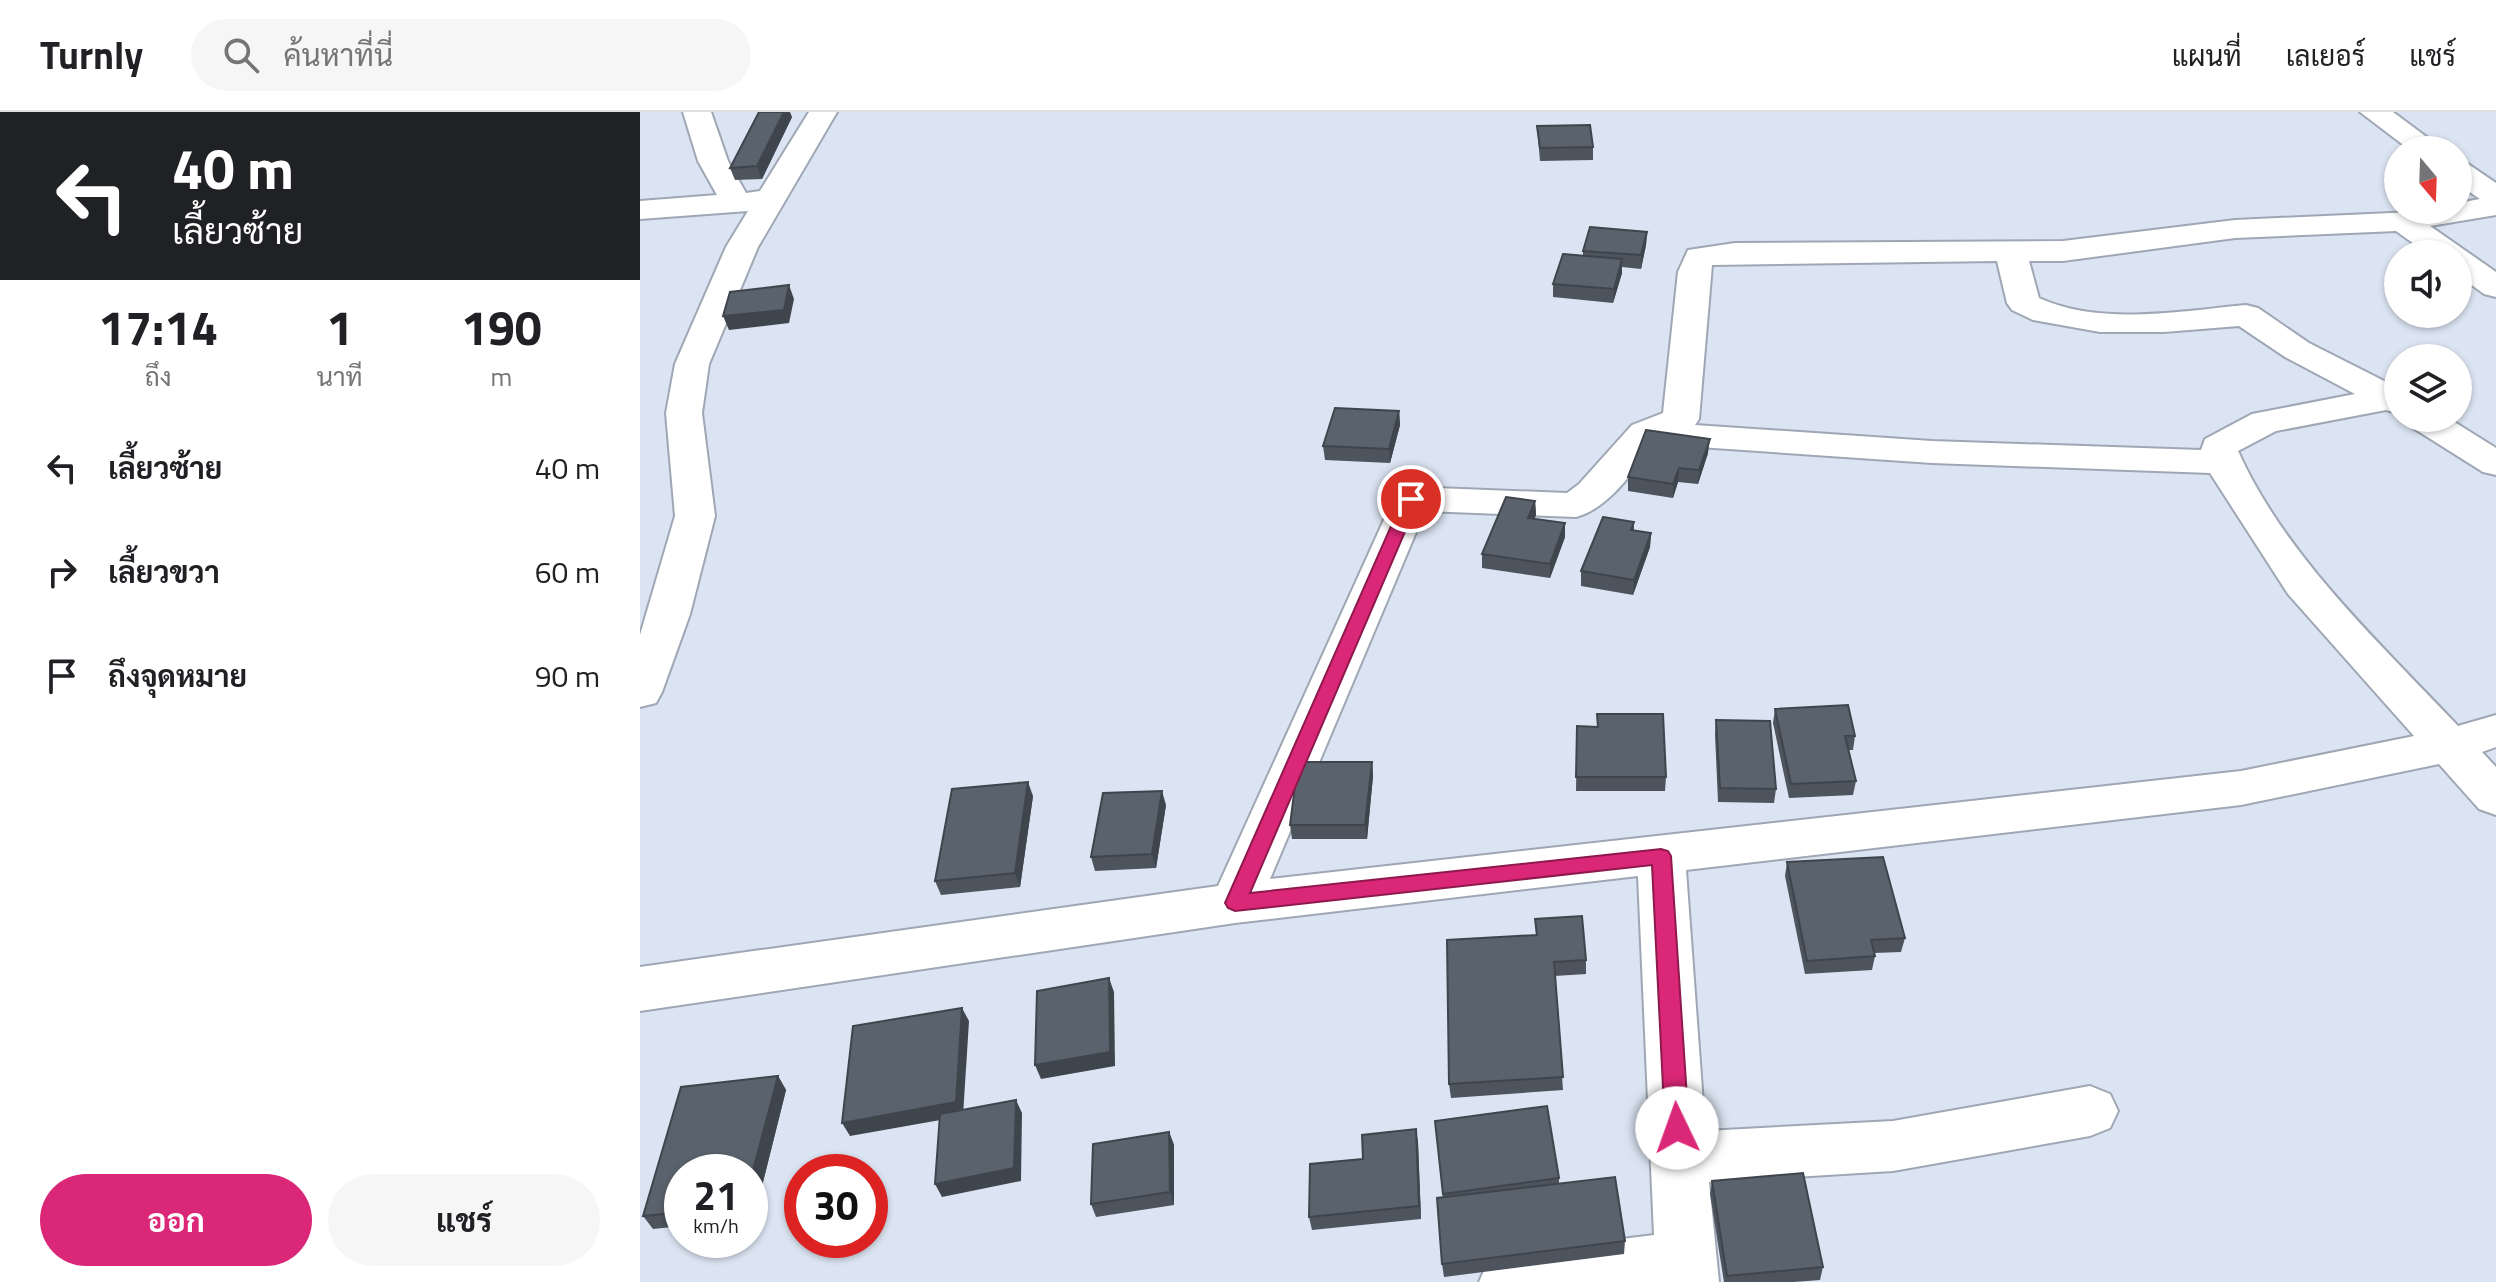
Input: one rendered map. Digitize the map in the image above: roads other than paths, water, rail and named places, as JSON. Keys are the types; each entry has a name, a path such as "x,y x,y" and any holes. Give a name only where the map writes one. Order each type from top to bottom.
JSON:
{"street":[{"path":"697,112 713,161 752,202"},
{"path":"640,692 669,614 695,516 684,413 692,364 742,247 752,202 823,112"},
{"path":"2374,112 2409,136"},
{"path":"2472,180 2496,197"},
{"path":"640,210 752,202"},
{"path":"2472,210 2496,206"},
{"path":"1235,903 1411,499 1576,505 1593,492 1645,433 1681,419 1694,272 1699,257 1735,253 2063,251 2235,229 2384,222"},
{"path":"2407,224 2429,240"},
{"path":"2010,251 2024,303 2034,310 2097,323 2168,322 2246,315 2297,350 2384,396"},
{"path":"2472,270 2496,287"},
{"path":"2384,408 2265,422 2218,447 2302,584 2496,797"},
{"path":"2445,432 2496,464"},
{"path":"1645,433 1932,452 2225,462"},
{"path":"640,989 1235,903 2241,788 2447,746 2496,731"},
{"path":"1509,1282 1687,1271 1661,856"},
{"path":"1679,1158 1893,1146 2090,1111"}]}
